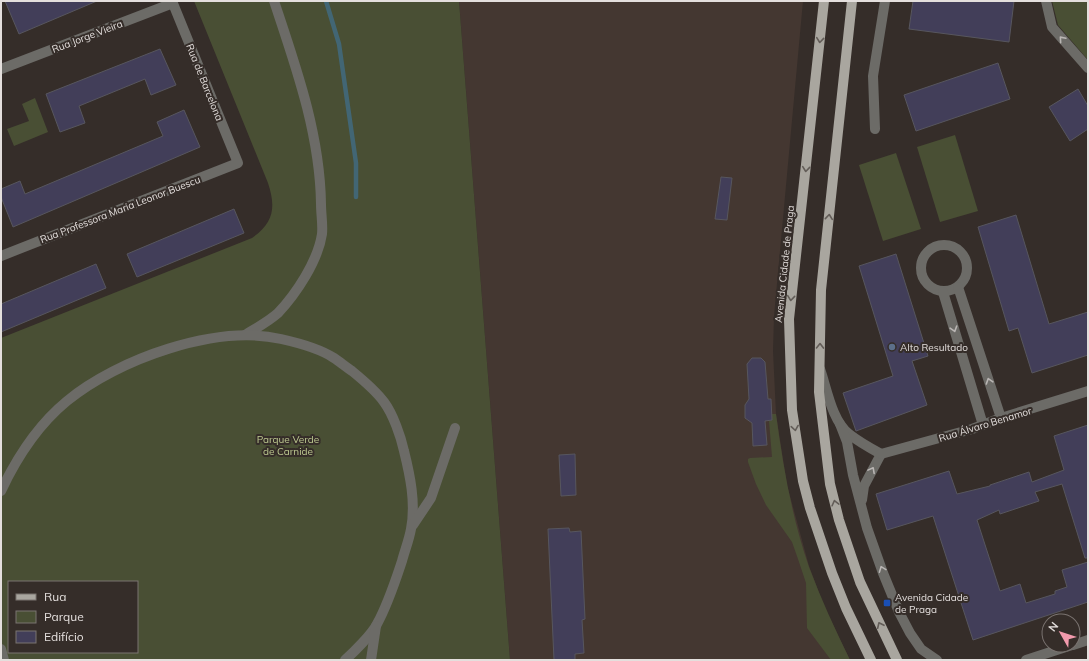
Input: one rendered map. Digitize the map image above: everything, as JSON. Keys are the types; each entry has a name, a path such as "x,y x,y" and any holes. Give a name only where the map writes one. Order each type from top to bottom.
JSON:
{"main road":[{"name":"Avenida Cidade de Praga","path":"824,1 789,320 792,410 810,508 846,608 871,660"},
{"path":"852,1 821,290 819,392 830,484 839,520 860,582 897,660"}],"street":[{"path":"245,335 277,314 299,288 317,253 322,234 321,179 313,130 305,98 274,1"},
{"path":"875,129 873,76 885,1"},
{"path":"1046,1 1052,27 1088,68"},
{"name":"Rua Jorge Vieira","path":"1,69 173,2"},
{"name":"Rua de Barcelona","path":"173,2 238,163"},
{"name":"Rua Professora Maria Leonor Buescu","path":"1,256 238,163"},
{"path":"945,245 960,251 965,258 967,273 964,280 958,287 951,291 943,292 935,290 929,286 921,272 925,256 930,250 937,246 945,245"},
{"path":"958,287 1001,418"},
{"path":"943,292 983,425"},
{"path":"1,491 12,467 24,450 50,418 67,401 104,376 135,361 173,347 218,338 245,335 280,338 309,346 334,358 359,377 385,403 400,435 409,469 413,507 412,527 408,544 376,626 371,660"},
{"path":"820,367 836,416 844,433 867,528 883,573 900,612 928,660"},
{"name":"Rua Álvaro Benamor","path":"881,454 983,425 1088,391"},
{"path":"840,424 849,434 881,454 864,486 862,506"},
{"path":"412,527 431,498 455,428"},
{"path":"345,660 376,626"},
{"path":"1,649 4,660"},
{"path":"921,649 937,660"},
{"path":"1026,660 1047,653"}],"shaded area":[{"path":"459,1 803,1 774,316 773,351 776,414 787,485 809,566 824,606 850,660 510,660"}],"green space":[{"name":"Parque Verde de Carnide","path":"194,1 459,1 510,660 1,660 1,338 252,238 265,226 269,220 272,207 271,192"},
{"path":"1052,1 1088,1 1088,60 1058,25"},
{"path":"35,98 48,132 14,146 7,129 29,121 22,104"},
{"path":"955,135 978,211 940,222 917,147"},
{"path":"896,153 921,229 883,241 859,165"},
{"path":"772,414 776,414 789,492 809,567 818,591 850,660 831,660 807,628 806,583 792,542 766,505 748,462 748,459 750,458 772,457 769,421 772,420"}],"building":[{"path":"5,1 97,1 19,34"},
{"path":"913,1 1014,1 1009,42 909,29"},
{"path":"160,49 176,85 151,95 145,79 79,106 85,123 60,132 46,94"},
{"path":"998,63 1010,99 916,131 904,95"},
{"path":"1078,89 1088,106 1088,129 1070,141 1049,107"},
{"path":"184,110 200,147 13,227 1,197 1,189 20,181 25,194 163,136 157,122"},
{"path":"721,177 732,178 727,220 715,219"},
{"path":"234,209 244,233 137,277 127,254"},
{"path":"1016,215 1049,324 1088,312 1088,355 1032,373 1018,328 1009,331 978,227"},
{"path":"896,254 928,356 912,361 927,405 856,431 843,393 893,376 859,266"},
{"path":"96,264 106,288 1,332 1,304"},
{"path":"752,358 761,358 765,362 768,399 771,399 772,420 765,421 767,445 753,446 752,423 745,418 745,405 749,399 747,364"},
{"path":"1088,425 1088,558 1085,558 1062,484 1035,492 1039,501 1000,514 999,510 977,520 1000,591 1020,584 1026,603 1055,594 1055,591 1067,587 1062,570 1088,562 1088,602 1055,613 1041,613 1041,618 973,640 933,516 887,530 876,494 949,471 957,494 990,486 1029,472 1032,482 1064,470 1054,436"},
{"path":"575,454 576,495 561,496 559,455"},
{"path":"569,528 570,532 581,531 585,619 582,620 584,653 575,654 575,660 554,660 548,529"}],"waterway":[{"path":"326,1 339,44 356,163 356,197"}],"place":[{"name":"Alto Resultado","path":"892,347"},
{"name":"Avenida Cidade de Praga","path":"887,603"}]}
